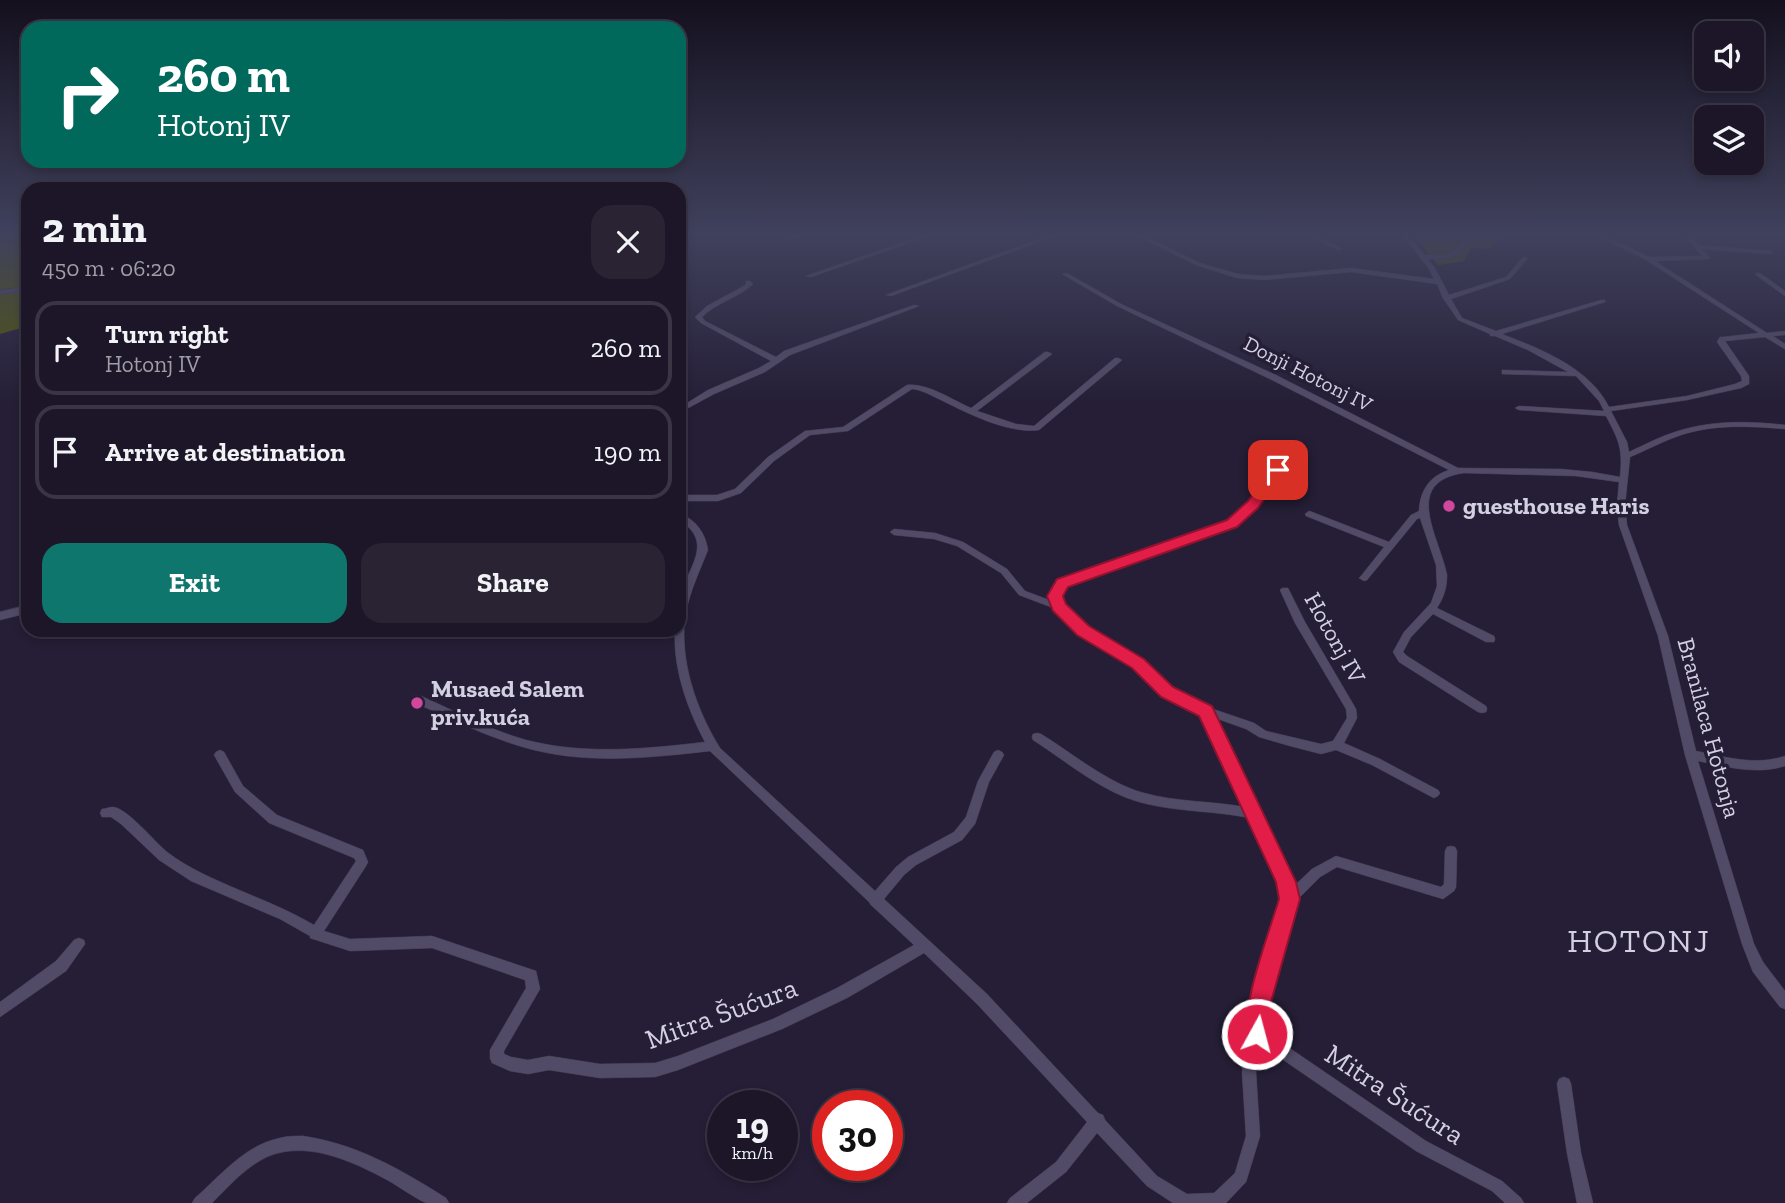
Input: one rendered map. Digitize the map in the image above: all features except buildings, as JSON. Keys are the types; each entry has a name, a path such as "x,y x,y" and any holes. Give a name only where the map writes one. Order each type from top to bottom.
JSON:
{"street":[{"path":"741,291 698,317 775,360"},
{"path":"889,295 900,291"},
{"name":"Donji Hotonj IV","path":"1095,291 1273,377 1458,471 1561,472 1622,480"},
{"name":"Branilaca Hotonja","path":"1443,291 1460,319 1539,352 1578,374 1593,388 1609,412 1623,442 1626,456 1622,480 1623,525 1663,636 1691,755 1748,944 1758,967 1785,1002"},
{"path":"1446,298 1467,291"},
{"path":"1699,291 1785,347"},
{"path":"1493,334 1603,301"},
{"path":"686,407 762,370 775,360 830,336 916,306"},
{"path":"1518,408 1609,412 1738,386 1746,382 1745,376 1725,349 1721,342 1723,339 1785,333"},
{"path":"972,411 1048,354"},
{"path":"686,498 718,498 738,491 771,459 808,433 845,429 910,387 921,388 972,411 1025,428 1036,428 1118,360"},
{"path":"1505,372 1578,374"},
{"path":"1626,456 1665,438 1695,429 1717,425 1785,427"},
{"path":"1059,607 1055,596 1062,583 1232,524 1253,504 1293,453"},
{"path":"1458,471 1436,478 1424,500 1424,512 1442,570 1442,588 1433,610 1401,643 1398,652 1403,659 1482,709"},
{"path":"1364,578 1415,517 1424,512"},
{"path":"1309,514 1390,546"},
{"path":"686,521 696,529 703,550 686,602"},
{"path":"894,532 935,536 960,544 1004,571 1022,593 1059,607 1083,631 1138,663 1167,692 1206,711 1290,742 1321,749 1337,745 1434,793"},
{"name":"Hotonj IV","path":"1285,590 1300,623 1351,709 1352,718 1337,745"},
{"path":"1433,610 1490,639"},
{"path":"0,616 21,612"},
{"path":"680,637 696,715 713,746 982,999 1153,1181 1167,1193 1185,1202 1216,1202 1241,1177 1253,1136 1249,1072 1260,1002 1290,899 1316,873 1336,861 1443,893 1450,887 1451,851"},
{"path":"417,699 510,739 553,749 658,752 713,746"},
{"path":"1206,711 1286,882 1290,899"},
{"path":"1037,737 1138,796 1254,814"},
{"path":"220,755 239,789 273,819 359,854 362,862 356,874 315,934"},
{"path":"875,901 912,861 958,836 971,820 984,781 998,755"},
{"path":"1691,755 1746,764 1776,765 1785,761"},
{"name":"Mitra Šućura","path":"106,813 113,812 125,820 163,856 194,877 284,915 315,934 349,945 432,942 531,976 533,989 496,1050 498,1058 519,1066 549,1063 600,1071 655,1070 777,1024 832,999 924,946"},
{"path":"0,1010 61,966 79,944"},
{"name":"Mitra Šućura","path":"1257,1034 1421,1146 1497,1186 1516,1203"},
{"path":"1564,1084 1574,1153 1585,1203"},
{"path":"1015,1203 1061,1167 1098,1120"},
{"path":"200,1203 256,1154 276,1146 306,1143 333,1147 392,1175 441,1203"}],"green space":[{"path":"0,291 21,291 21,328 0,334"}],"place":[{"name":"guesthouse Haris","path":"1449,506"},
{"name":"Musaed Salem priv.kuća","path":"417,703"}],"district":[{"name":"HOTONJ","path":"1639,940"}],"route":[{"path":"1257,1034 1260,1002 1290,899 1276,859 1206,711 1167,692 1138,663 1083,631 1059,607 1055,596 1062,583 1232,524 1253,504 1278,470"}]}
